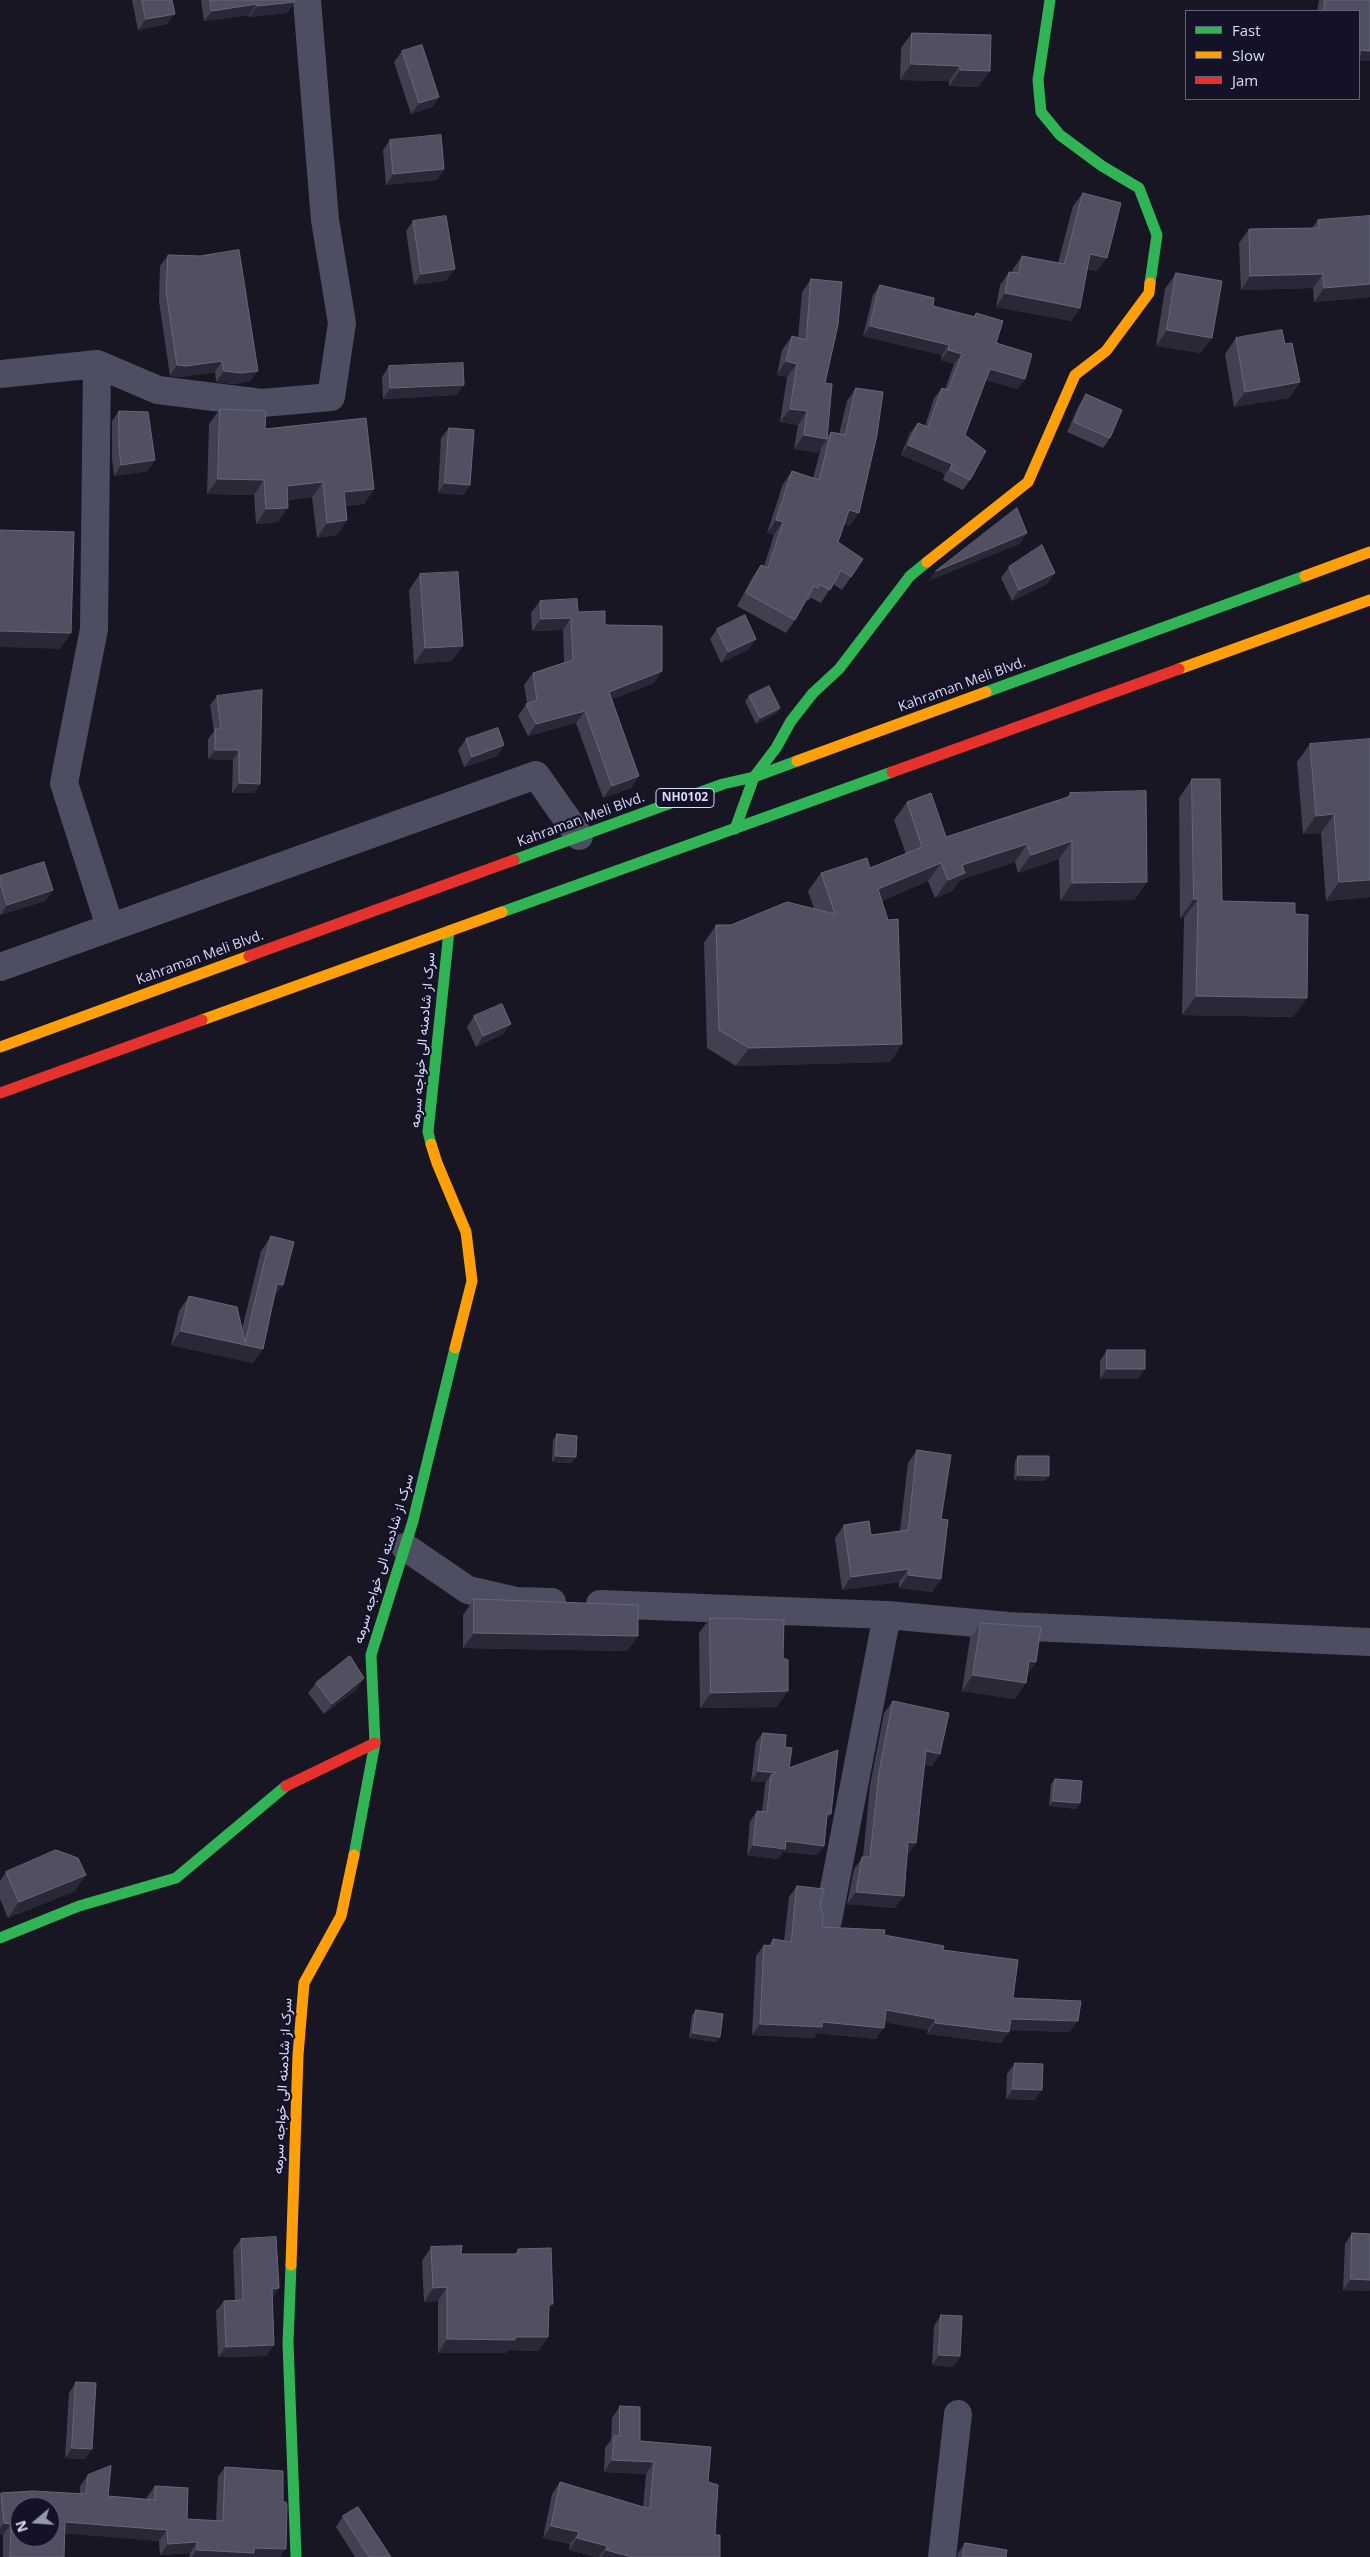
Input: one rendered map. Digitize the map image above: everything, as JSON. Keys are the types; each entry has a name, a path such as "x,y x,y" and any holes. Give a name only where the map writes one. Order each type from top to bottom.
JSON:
{"main road":[{"path":"735,829 754,777 776,748 791,721 813,693 838,669 910,576 1028,482 1075,375 1106,351 1149,292 1157,236 1139,188 1102,166 1060,135 1041,112 1038,80 1050,0"},
{"name":"Kahraman Meli Blvd.","path":"0,1046 724,784 754,777 1370,552"},
{"path":"0,1093 1370,600"},
{"name":"سرک از شادمنه الی خواجه سرمه","path":"296,2557 288,2343 300,2017 304,1983 341,1916 360,1828 374,1742 371,1655 405,1547 472,1281 466,1232 437,1163 428,1132 448,931"},
{"path":"0,1938 79,1906 176,1878 286,1786 374,1742"}],"street":[{"path":"0,374 97,364 158,390 262,403 331,397 342,323 325,220 308,0"},
{"path":"97,364 94,630 64,783 110,927"},
{"path":"0,967 536,774 579,836"},
{"path":"405,1547 468,1590 516,1601 887,1615 1008,1626 1370,1642"},
{"path":"828,1920 887,1615"},
{"path":"942,2557 958,2414"}],"building":[{"path":"142,0 172,0 175,14 146,19"},
{"path":"210,0 294,0 295,2 257,6 257,4 212,11"},
{"path":"1325,0 1370,0 1370,51 1360,50 1360,10 1324,10"},
{"path":"912,33 991,35 990,71 960,70 960,66 911,64"},
{"path":"422,45 439,97 419,103 402,51"},
{"path":"441,135 444,169 393,174 390,140"},
{"path":"1083,193 1121,203 1107,258 1090,254 1080,308 1005,293 1009,272 1019,273 1022,256 1064,264"},
{"path":"446,216 455,269 421,274 413,221"},
{"path":"1370,216 1370,284 1324,288 1323,274 1250,276 1249,229 1319,228 1318,220"},
{"path":"239,250 258,371 241,373 224,371 222,361 186,366 177,365 166,290 168,255 200,256"},
{"path":"1176,273 1222,281 1212,338 1167,330"},
{"path":"811,279 842,282 838,325 825,383 832,384 827,439 804,435 807,411 790,409 797,364 786,361 792,336 806,340"},
{"path":"880,285 934,298 933,306 975,317 976,313 1003,321 996,343 1032,354 1025,379 990,369 965,435 986,451 970,480 950,470 952,464 908,445 918,423 928,427 942,388 948,390 962,354 948,350 949,345 870,326"},
{"path":"1282,330 1285,344 1292,343 1300,382 1245,392 1236,338"},
{"path":"463,363 464,385 390,388 389,366"},
{"path":"856,388 883,392 877,435 859,513 849,510 838,542 863,559 851,577 841,570 830,590 819,584 818,588 814,586 795,620 746,593 761,565 768,568 783,522 776,520 792,471 819,480 831,432 845,435"},
{"path":"1086,394 1122,410 1110,438 1074,422"},
{"path":"220,409 266,411 265,429 366,418 374,489 344,492 347,520 327,523 323,482 287,486 288,508 266,509 264,480 218,479"},
{"path":"119,411 148,412 155,460 121,465"},
{"path":"449,428 474,430 470,485 445,483"},
{"path":"1017,508 1027,533 936,571"},
{"path":"0,530 74,532 71,633 0,631"},
{"path":"1042,545 1055,573 1019,590 1009,567"},
{"path":"458,572 463,646 425,648 420,574"},
{"path":"577,599 578,612 605,611 605,625 662,626 662,671 609,692 639,776 612,786 585,711 536,724 526,704 537,700 533,673 573,660 571,618 541,619 540,601"},
{"path":"745,615 756,639 728,652 717,629"},
{"path":"769,686 780,708 760,718 749,696"},
{"path":"262,690 260,784 239,783 239,750 215,750 215,729 221,729 217,696"},
{"path":"498,728 504,745 472,757 466,739"},
{"path":"1370,739 1370,880 1339,882 1334,814 1316,816 1310,744"},
{"path":"1192,779 1220,779 1222,901 1295,903 1295,914 1308,915 1307,998 1196,996 1198,899 1194,899"},
{"path":"1146,791 1147,882 1072,883 1072,841 1031,855 1027,844 962,865 965,873 948,880 941,863 878,889 888,920 898,919 902,1044 749,1048 719,1030 716,925 731,925 787,902 835,914 821,873 867,858 870,868 922,847 907,802 931,793 946,837 1071,796 1070,793"},
{"path":"44,862 53,890 7,905 0,883 0,876"},
{"path":"502,1004 511,1024 483,1036 474,1016"},
{"path":"271,1236 294,1242 283,1285 277,1284 263,1349 181,1331 189,1296 237,1307 245,1342"},
{"path":"1107,1350 1145,1350 1145,1369 1107,1369"},
{"path":"557,1434 577,1436 576,1457 556,1456"},
{"path":"917,1450 951,1455 941,1519 948,1520 941,1579 908,1575 909,1569 851,1577 844,1525 869,1521 871,1535 908,1530"},
{"path":"1018,1456 1049,1456 1049,1476 1018,1475"},
{"path":"474,1599 638,1605 638,1636 474,1633"},
{"path":"710,1618 784,1620 783,1658 788,1660 788,1691 711,1693"},
{"path":"981,1623 1041,1627 1036,1662 1029,1661 1026,1683 973,1675"},
{"path":"350,1656 364,1678 332,1704 316,1683"},
{"path":"893,1701 949,1713 940,1754 926,1751 916,1843 908,1842 904,1896 856,1892 862,1857 870,1857 879,1773"},
{"path":"763,1733 786,1735 785,1747 792,1748 789,1768 838,1750 831,1814 827,1814 824,1846 786,1841 785,1849 753,1845 757,1811 767,1812 771,1775 777,1773 758,1771"},
{"path":"1055,1779 1082,1781 1080,1803 1053,1801"},
{"path":"56,1850 78,1858 86,1875 19,1902 6,1872"},
{"path":"797,1886 824,1889 820,1906 823,1917 822,1927 885,1930 884,1935 944,1946 943,1950 1018,1960 1013,1998 1081,2001 1078,2021 1011,2019 1009,2032 935,2023 936,2019 886,2010 884,2028 822,2022 822,2027 760,2024 764,1945 772,1946 773,1939 791,1942"},
{"path":"696,2010 723,2014 720,2037 693,2033"},
{"path":"1015,2063 1043,2064 1042,2090 1013,2089"},
{"path":"1352,2233 1370,2234 1370,2280 1351,2279"},
{"path":"276,2237 279,2288 272,2289 274,2345 226,2347 224,2301 243,2300 241,2239"},
{"path":"462,2246 461,2254 518,2254 518,2249 551,2248 553,2304 549,2304 548,2337 515,2337 515,2340 447,2339 447,2287 433,2288 431,2247"},
{"path":"941,2315 962,2316 960,2356 939,2355"},
{"path":"76,2382 96,2383 92,2449 72,2448"},
{"path":"620,2406 640,2407 640,2441 711,2447 708,2482 718,2485 715,2535 720,2535 720,2557 632,2557 606,2550 607,2546 577,2538 579,2532 551,2526 560,2482 650,2509 654,2462 612,2460 614,2436 619,2436"},
{"path":"111,2466 108,2496 155,2500 155,2486 188,2488 187,2519 223,2521 225,2467 283,2471 283,2502 286,2502 287,2506 286,2549 254,2548 254,2553 197,2550 197,2542 168,2544 167,2530 65,2522 64,2557 10,2557 10,2547 60,2547 60,2497 10,2497 10,2524 4,2523 1,2493 33,2491 86,2494 88,2475"},
{"path":"358,2507 391,2557 369,2557 343,2516"},
{"path":"965,2543 1007,2550 1006,2557 963,2557"}],"traffic: fast":[{"path":"1050,0 1038,80 1041,112 1060,135 1102,166 1139,188 1157,235 1150,283"},
{"path":"735,829 754,777 776,748 791,721 813,693 839,669 910,576 927,562"},
{"path":"986,692 1305,576"},
{"path":"514,860 723,784 754,777 797,761"},
{"path":"502,912 892,772"},
{"path":"431,1144 428,1132 449,931"},
{"path":"354,1855 375,1743 371,1655 413,1521 455,1348"},
{"path":"0,1938 79,1906 176,1878 286,1786"},
{"path":"291,2265 288,2343 296,2557"}],"traffic: slow":[{"path":"927,562 1028,482 1075,375 1106,351 1149,293 1150,283"},
{"path":"1305,576 1370,552"},
{"path":"1179,669 1370,600"},
{"path":"797,761 986,692"},
{"path":"202,1020 502,912"},
{"path":"0,1047 249,956"},
{"path":"431,1144 466,1232 472,1281 455,1348"},
{"path":"291,2265 298,2055 304,1983 341,1916 354,1855"}],"traffic: jam":[{"path":"892,772 1179,669"},
{"path":"249,956 514,860"},
{"path":"0,1093 202,1020"},
{"path":"286,1786 375,1743"}]}
